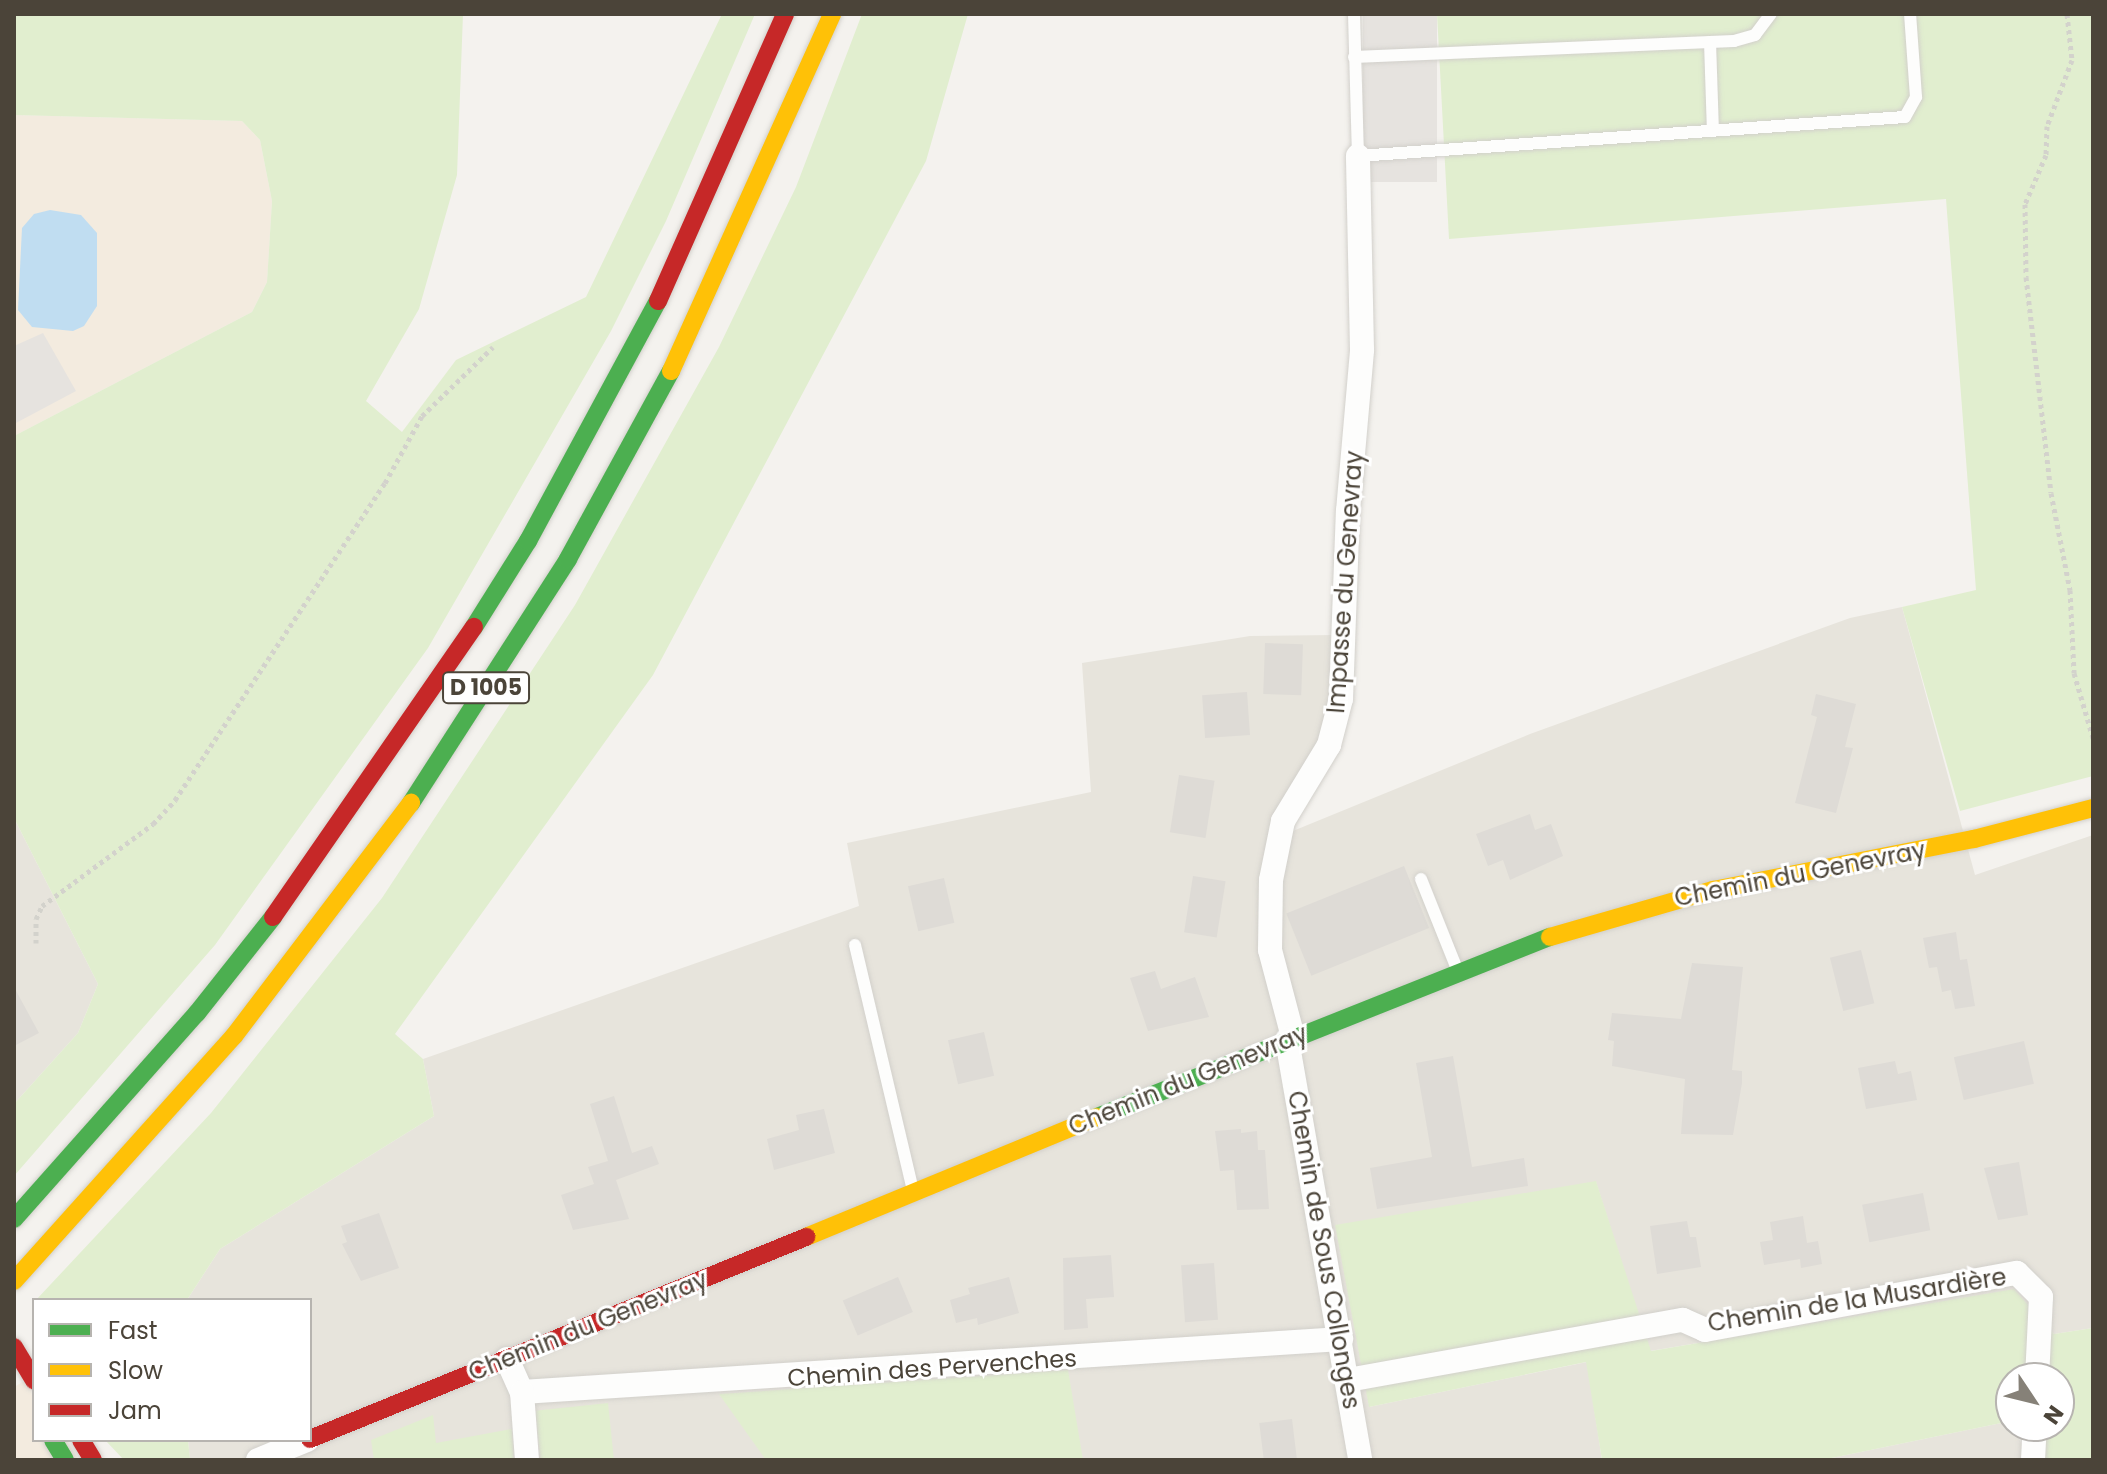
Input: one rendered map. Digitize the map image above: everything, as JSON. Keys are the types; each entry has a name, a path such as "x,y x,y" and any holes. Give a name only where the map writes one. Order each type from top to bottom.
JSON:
{"main road":[{"name":"D 1005","path":"14,1219 197,1013 292,893 449,668 528,541 650,319 785,14"},
{"name":"D 1005","path":"14,1281 138,1149 243,1024 405,811 488,685 568,559 691,335 832,14"},
{"name":"Chemin du Genevray","path":"312,1439 1458,972 1655,903 1974,839 2093,808"},
{"path":"14,1347 32,1379"},
{"path":"54,1442 65,1460"},
{"path":"82,1442 93,1460"}],"street":[{"name":"Impasse du Genevray","path":"1290,1039 1272,959 1271,880 1283,821 1329,745 1341,699 1348,511 1362,350 1358,156"},
{"name":"Chemin de Sous Collonges","path":"1290,1039 1360,1460"},
{"name":"Chemin de la Musardière","path":"1348,1380 1683,1320 1705,1330 2017,1273 2041,1297 2038,1362"},
{"name":"Chemin des Pervenches","path":"522,1392 1341,1339"},
{"path":"507,1359 522,1392 527,1460"},
{"name":"Chemin du Genevray","path":"258,1460 304,1442"}],"lane":[{"path":"1354,14 1358,156 1905,117 1916,97 1910,14"},
{"path":"1354,57 1745,40 1763,28 1771,14"},
{"path":"1710,42 1713,131"},
{"path":"1421,879 1458,972"},
{"path":"855,945 913,1193"}],"path":[{"path":"2067,14 2072,60 2047,126 2046,155 2025,204 2026,277 2051,493 2070,590 2074,673 2093,738"},
{"path":"36,943 36,919 42,906 153,824 175,800 385,483 422,416 493,347"}],"shaded area":[{"path":"1363,14 1437,14 1437,182 1363,182"},
{"path":"14,115 242,121 260,140 272,201 267,282 252,312 14,436"},
{"path":"43,333 76,391 14,424 14,346"},
{"path":"1902,607 1975,875 2093,835 2093,1328 2054,1334 2013,1290 1650,1351 1596,1182 1369,1407 1587,1362 1602,1460 190,1460 188,1442 312,1442 312,1298 188,1298 220,1249 434,1116 423,1059 859,906 847,843 1091,792 1082,663 1250,636 1335,635 1333,694 1288,833 1530,734 1850,618"},
{"path":"14,818 98,984 78,1033 14,1104"},
{"path":"31,1377 32,1442 68,1442 79,1460 14,1460 14,1387"},
{"path":"1995,1424 1995,1442 2021,1442 2029,1460 1822,1460"}],"green space":[{"path":"14,14 463,14 457,175 419,309 366,401 402,432 456,360 586,297 722,14 755,14 666,221 611,331 428,648 215,945 14,1176 14,1104 78,1033 98,984 14,818 14,436 252,312 267,282 272,201 260,140 242,121 14,115"},
{"path":"862,14 968,14 926,161 653,675 395,1034 423,1059 434,1116 220,1249 188,1298 38,1298 211,1113 382,898 575,605 719,347 796,187"},
{"path":"1437,14 2093,14 2093,776 1960,811 1902,607 1976,590 1946,199 1449,239"},
{"path":"1596,1181 1651,1351 2014,1289 2054,1334 2093,1328 2093,1460 2029,1460 2023,1442 2075,1442 2075,1362 1995,1362 1995,1424 1822,1460 1602,1460 1586,1362 1369,1407 1335,1225"},
{"path":"1068,1370 1083,1460 766,1460 719,1394"},
{"path":"608,1403 614,1460 541,1460 535,1411"},
{"path":"433,1415 436,1443 512,1429 514,1460 374,1460 371,1440"},
{"path":"107,1442 188,1442 190,1459 124,1460"}],"water":[{"path":"50,210 81,215 97,233 97,306 84,326 73,331 32,327 18,310 22,228 34,214"}],"building":[{"path":"1265,643 1303,644 1301,695 1263,694"},
{"path":"1247,692 1250,735 1205,738 1202,695"},
{"path":"1816,694 1856,704 1845,747 1853,748 1836,813 1795,803 1817,717 1811,715"},
{"path":"1179,775 1215,781 1205,838 1170,832"},
{"path":"1530,814 1535,830 1551,824 1563,856 1510,880 1503,860 1488,866 1476,834"},
{"path":"1404,866 1429,928 1311,976 1286,914"},
{"path":"1193,876 1226,881 1217,937 1184,932"},
{"path":"944,878 954,923 918,931 908,886"},
{"path":"1956,932 1960,960 1967,959 1975,1006 1955,1009 1951,990 1942,992 1937,967 1929,968 1923,938"},
{"path":"1861,950 1874,1003 1843,1011 1830,958"},
{"path":"1692,963 1743,967 1732,1070 1742,1071 1742,1083 1733,1135 1681,1134 1685,1079 1612,1066 1614,1041 1608,1040 1612,1013 1681,1019"},
{"path":"1155,971 1161,989 1195,977 1209,1017 1148,1031 1130,978"},
{"path":"14,987 39,1033 14,1046"},
{"path":"984,1032 994,1076 958,1084 948,1040"},
{"path":"2024,1041 2034,1084 1964,1100 1954,1057"},
{"path":"1453,1056 1472,1167 1524,1158 1528,1186 1377,1209 1370,1168 1432,1157 1416,1063"},
{"path":"1895,1061 1898,1074 1911,1071 1917,1100 1866,1109 1858,1068"},
{"path":"614,1096 632,1153 652,1146 659,1164 616,1180 629,1219 573,1230 561,1195 594,1184 588,1167 608,1161 590,1104"},
{"path":"824,1109 835,1153 774,1170 767,1139 799,1130 796,1115"},
{"path":"1241,1129 1241,1133 1257,1131 1258,1150 1265,1150 1269,1209 1237,1210 1234,1170 1220,1171 1215,1131"},
{"path":"2019,1162 2028,1215 1998,1220 1984,1168"},
{"path":"1923,1193 1930,1230 1869,1242 1862,1205"},
{"path":"379,1213 399,1268 361,1281 342,1244 347,1242 341,1226"},
{"path":"1803,1216 1807,1243 1818,1241 1822,1264 1801,1268 1800,1259 1764,1265 1760,1242 1773,1240 1770,1222"},
{"path":"1687,1221 1690,1237 1696,1237 1701,1267 1657,1274 1650,1226"},
{"path":"1111,1255 1114,1297 1086,1299 1088,1328 1064,1330 1063,1258"},
{"path":"1214,1263 1218,1320 1185,1322 1181,1265"},
{"path":"898,1277 913,1312 858,1335 843,1300"},
{"path":"1009,1277 1019,1313 978,1325 977,1318 956,1323 950,1300 970,1294 968,1288"},
{"path":"1292,1419 1297,1460 1264,1460 1259,1423"}],"traffic: fast":[{"path":"474,627 528,541 658,301"},
{"path":"411,803 568,559 671,371"},
{"path":"14,1219 197,1013 273,917"},
{"path":"1097,1117 1550,937"},
{"path":"54,1442 65,1460"}],"traffic: slow":[{"path":"671,371 832,14"},
{"path":"14,1281 234,1036 411,803"},
{"path":"1550,937 1713,890 1974,839 2093,808"},
{"path":"806,1237 1097,1117"}],"traffic: jam":[{"path":"658,301 785,14"},
{"path":"273,917 474,627"},
{"path":"312,1438 806,1237"},
{"path":"14,1347 32,1377"},
{"path":"82,1442 93,1460"}]}
